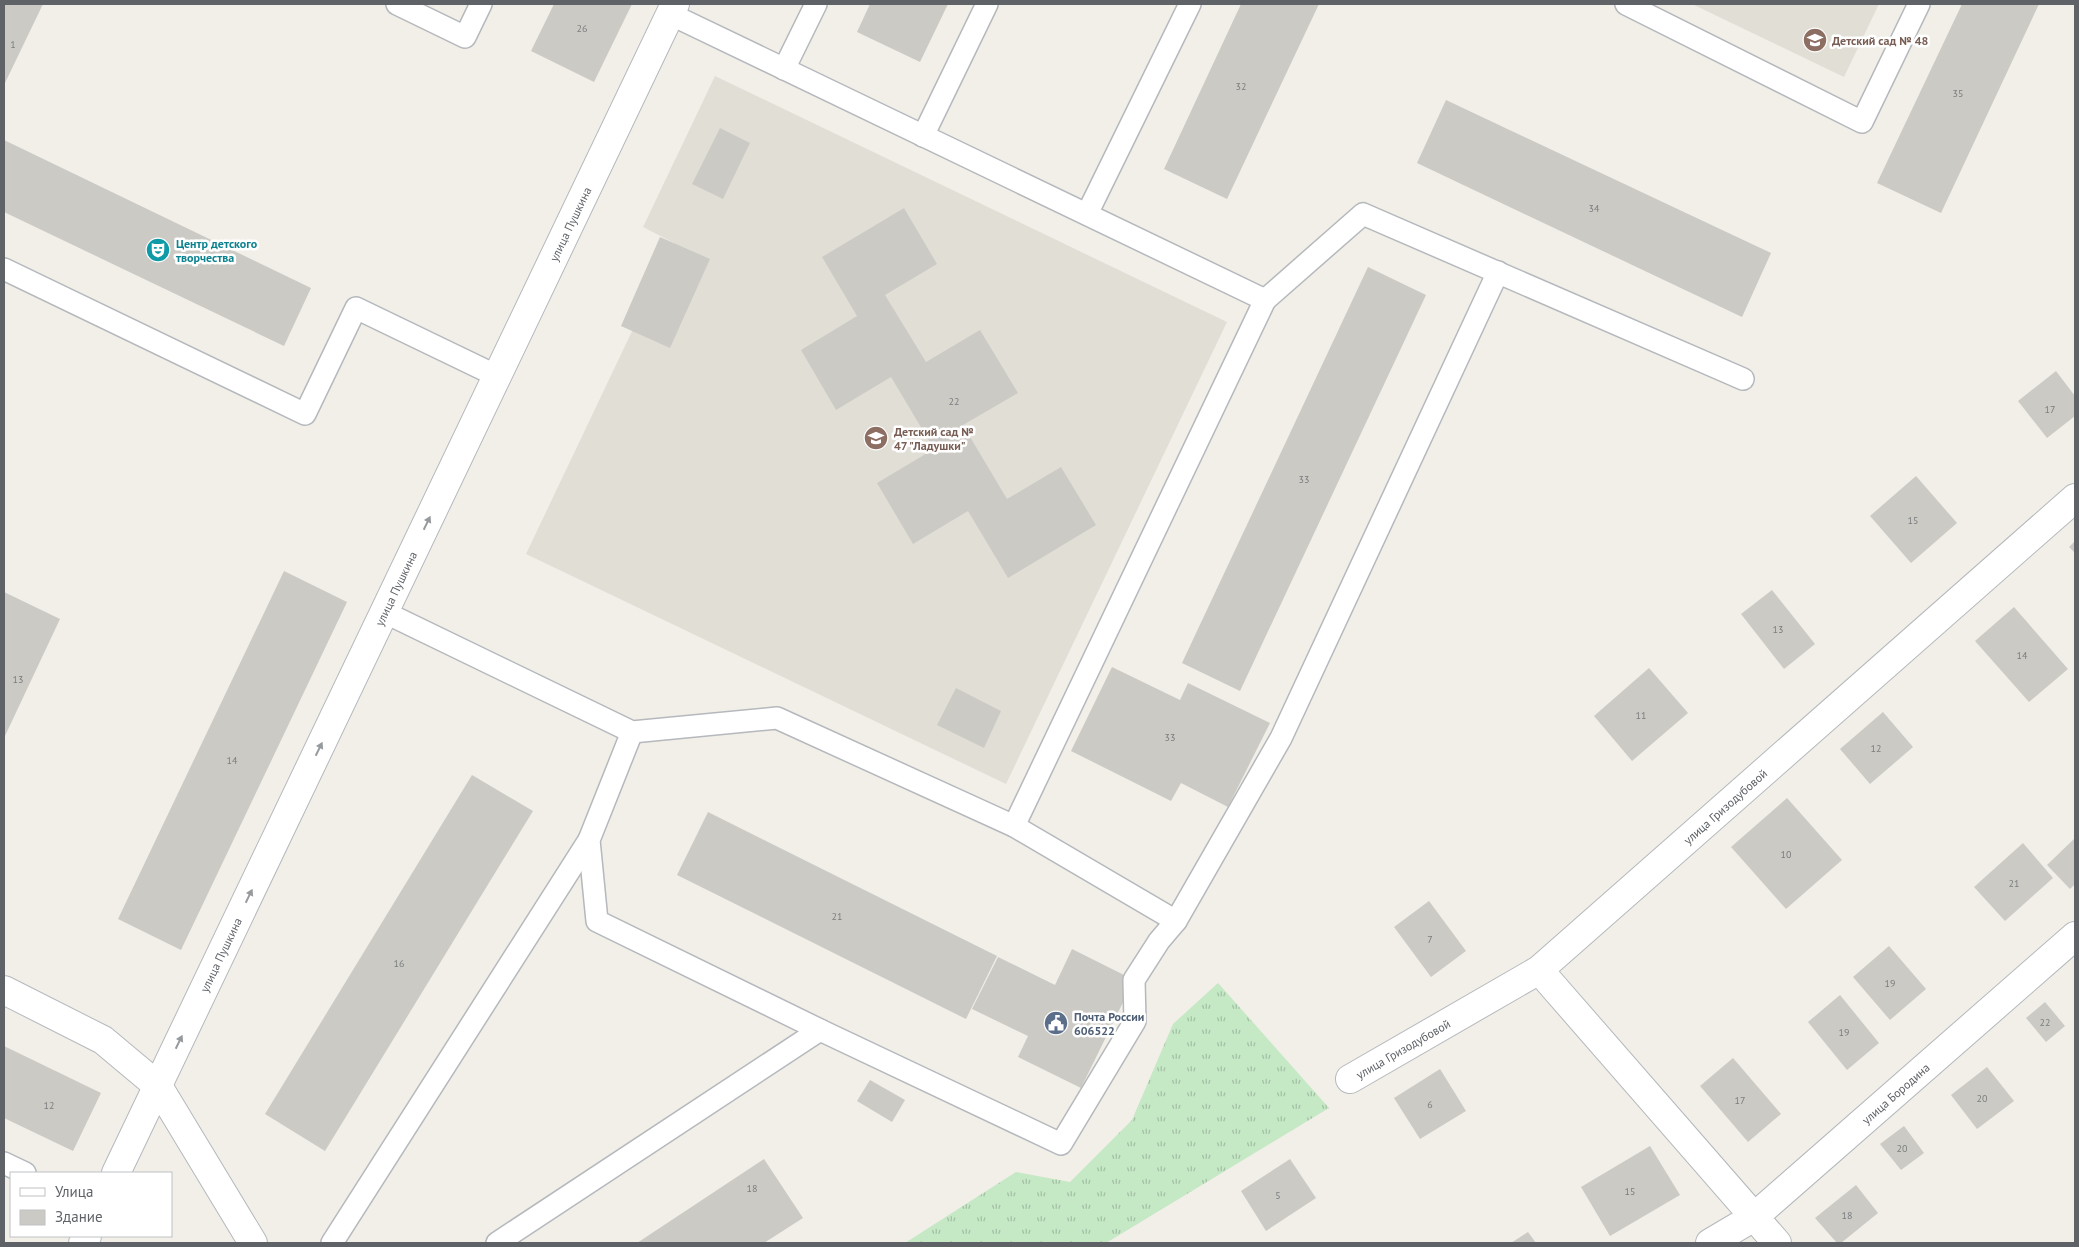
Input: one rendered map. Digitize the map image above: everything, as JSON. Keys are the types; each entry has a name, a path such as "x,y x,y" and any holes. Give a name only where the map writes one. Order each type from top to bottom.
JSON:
{"street":[{"name":"улица Пушкина","path":"116,1172 672,9"},
{"name":"улица Гризодубовой","path":"1350,1080 1539,970 2075,498"},
{"name":"улица Бородина","path":"1710,1243 1754,1217 2075,936"},
{"path":"1539,970 1777,1243"},
{"path":"4,990 103,1040 158,1086 253,1243"}],"lane":[{"path":"397,4 466,36 481,4"},
{"path":"784,69 816,4"},
{"path":"923,136 987,4"},
{"path":"1087,214 1190,4"},
{"path":"1626,4 1862,122 1919,4"},
{"path":"672,9 784,69 1265,300"},
{"path":"1014,826 1265,300 1363,214 1743,379"},
{"path":"4,269 305,414 356,308 497,376"},
{"path":"589,840 597,921 820,1030 1061,1144 1135,1021 1134,980 1159,941 1176,921 1281,738 1498,272"},
{"path":"384,612 632,732 777,718 1014,826 1176,921"},
{"path":"332,1243 589,840 632,732"},
{"path":"497,1243 820,1030"},
{"path":"4,1163 23,1172"}],"shaded area":[{"name":"Детский сад № 48","path":"1692,4 1879,4 1844,77"},
{"name":"Детский сад № 47 \"Ладушки\"","path":"715,76 1227,322 1006,784 526,554 674,243 643,227"}],"green space":[{"path":"1218,983 1329,1108 1106,1243 905,1243 1016,1172 1070,1182 1132,1120 1173,1024"}],"building":[{"path":"4,4 43,4 4,85"},
{"path":"554,4 632,4 594,82 531,51"},
{"path":"870,4 948,4 920,62 857,32"},
{"path":"1241,4 1319,4 1227,199 1164,169"},
{"path":"1962,4 2039,4 1941,213 1877,183"},
{"path":"1446,100 1771,253 1742,317 1417,163"},
{"path":"720,128 750,143 723,199 692,184"},
{"name":"Центр детского творчества","path":"4,140 311,288 284,346 4,212"},
{"path":"904,208 937,264 885,295 926,362 980,330 1018,393 963,425 1007,499 1061,467 1096,525 1008,578 968,511 913,544 877,483 934,449 891,377 836,410 801,350 857,316 822,257"},
{"path":"660,237 710,259 670,348 621,326"},
{"path":"1368,267 1426,295 1240,691 1182,663"},
{"path":"2056,371 2075,396 2075,416 2047,438 2018,401"},
{"path":"1916,476 1957,523 1911,563 1870,516"},
{"path":"2075,541 2075,553 2069,547"},
{"path":"284,571 347,602 181,950 118,919"},
{"path":"1772,590 1815,644 1784,669 1741,614"},
{"path":"4,592 60,619 4,738"},
{"path":"2014,607 2068,669 2029,702 1975,641"},
{"path":"1112,667 1180,700 1188,683 1270,723 1228,807 1181,783 1171,801 1071,751"},
{"path":"1649,668 1688,713 1632,761 1594,716"},
{"path":"956,688 1001,711 984,748 937,725"},
{"path":"1883,712 1913,747 1870,784 1840,749"},
{"path":"472,775 533,811 325,1151 265,1114"},
{"path":"1787,798 1842,860 1786,909 1731,847"},
{"path":"708,812 997,956 966,1019 677,875"},
{"path":"2074,839 2075,884 2070,889 2047,865"},
{"path":"2023,843 2053,878 2005,921 1974,887"},
{"path":"1429,901 1466,951 1431,977 1394,927"},
{"path":"1889,946 1926,989 1890,1020 1853,977"},
{"name":"Почта России 606522","path":"1072,949 1134,980 1081,1088 1018,1057 1028,1036 972,1009 998,957 1055,985"},
{"path":"1840,995 1879,1043 1847,1070 1808,1022"},
{"path":"2045,1002 2065,1026 2046,1042 2026,1018"},
{"path":"4,1046 101,1093 73,1151 4,1118"},
{"path":"1733,1058 1781,1114 1748,1142 1700,1086"},
{"path":"1987,1067 2014,1101 1977,1129 1951,1095"},
{"path":"1440,1069 1466,1111 1420,1139 1394,1098"},
{"path":"870,1080 905,1100 892,1122 857,1101"},
{"path":"1904,1126 1924,1153 1901,1170 1880,1144"},
{"path":"1650,1146 1680,1195 1610,1236 1581,1187"},
{"path":"764,1159 803,1218 764,1243 637,1243"},
{"path":"1290,1159 1316,1198 1266,1231 1241,1191"},
{"path":"1856,1185 1878,1213 1841,1243 1837,1243 1815,1218"},
{"path":"1528,1232 1536,1243 1511,1243"}],"place":[{"name":"Детский сад № 48","path":"1815,40"},
{"name":"Центр детского творчества","path":"158,250"},
{"name":"Детский сад № 47 \"Ладушки\"","path":"876,438"},
{"name":"Почта России 606522","path":"1056,1023"}]}
